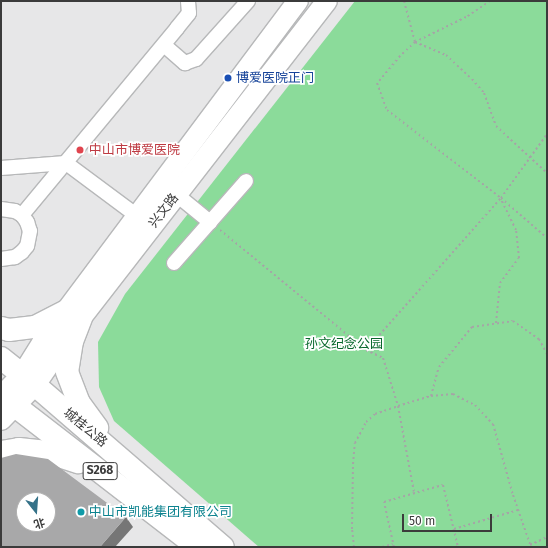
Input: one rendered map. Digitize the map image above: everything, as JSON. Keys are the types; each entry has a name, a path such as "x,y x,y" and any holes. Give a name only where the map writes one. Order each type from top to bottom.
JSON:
{"main road":[{"name":"兴文路","path":"3,403 29,380 137,216 298,1"},
{"name":"兴文路","path":"73,315 177,195 321,8"},
{"path":"1,328 9,330 35,327 73,315 72,342 67,372 79,403 113,452"},
{"name":"城桂公路","path":"1,358 29,380 222,547"},
{"name":"城桂公路","path":"3,403 97,468 198,547"},
{"path":"1,452 19,449 47,452 97,468"}],"street":[{"path":"22,215 189,13 188,1"},
{"path":"164,45 185,63 196,59 248,1"},
{"path":"298,1 321,8"},
{"path":"1,168 66,163 137,216"},
{"path":"174,262 246,181"},
{"path":"177,195 210,222"},
{"path":"1,209 15,211 22,215 27,222 30,231 27,246 15,257 1,259"}],"path":[{"path":"404,1 415,42"},
{"path":"490,1 466,17 415,42 400,56 377,83 387,110 501,198 547,238"},
{"path":"415,42 446,55 472,79 484,93 496,126 547,173"},
{"path":"366,350 501,198 547,134"},
{"path":"496,323 500,283 519,258 516,230 501,198"},
{"path":"210,222 366,350 383,358 398,406 414,492"},
{"path":"431,396 439,367 472,327 513,321 539,339 547,354"},
{"path":"354,547 352,522 353,464 355,443 366,422 375,414 398,406 431,396 453,394 475,405 493,424 530,546 547,537"},
{"path":"382,547 394,546 384,502 414,492 443,485 458,547"},
{"path":"454,529 518,510"}],"green space":[{"name":"孙文纪念公园","path":"355,1 547,1 547,547 259,547 114,421 99,387 98,342 125,294"}],"building":[{"name":"中山市凯能集团有限公司","path":"16,454 48,459 126,517 100,547 1,547 1,458"}],"place":[{"name":"博爱医院正门","path":"228,78"},
{"name":"中山市博爱医院","path":"80,150"},
{"name":"中山市凯能集团有限公司","path":"81,512"}]}
